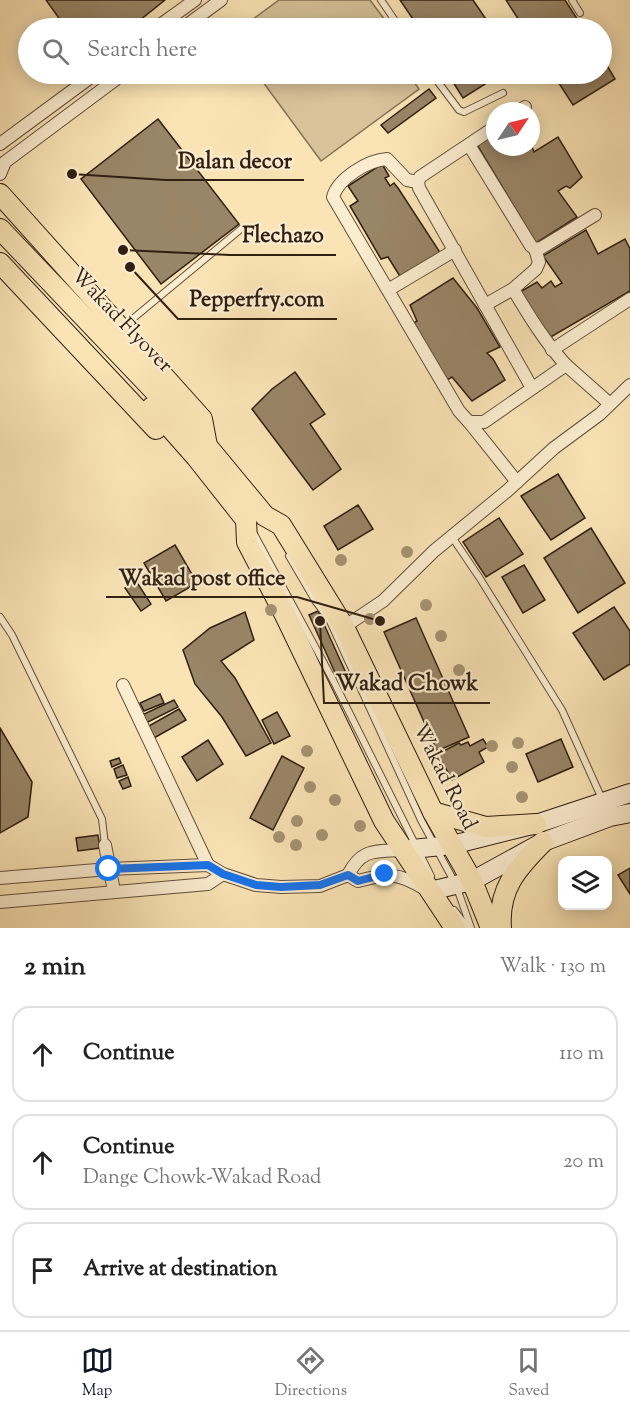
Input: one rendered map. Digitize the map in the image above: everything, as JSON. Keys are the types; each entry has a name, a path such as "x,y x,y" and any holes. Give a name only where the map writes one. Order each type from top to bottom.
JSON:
{"main road":[{"path":"0,194 202,419 202,452 173,446 0,263"},
{"name":"Wakad Flyover","path":"0,229 202,452"},
{"name":"Wakad Flyover","path":"0,246 174,422"},
{"name":"Wakad Road","path":"202,452 261,521 281,525 344,627 433,812 427,847 448,889 492,928"},
{"name":"Wakad Road","path":"261,521 247,542 285,615 384,821 427,847 448,889 455,928"},
{"path":"448,889 540,833 602,801 630,793"},
{"path":"433,812 486,827 540,833"},
{"path":"427,847 540,833 630,813"},
{"path":"501,928 502,898 517,868 540,833"}],"street":[{"path":"177,18 195,0"},
{"path":"197,18 221,0"},
{"path":"0,144 81,84"},
{"path":"0,174 5,162 110,84"},
{"path":"486,133 420,177 419,188 532,388"},
{"path":"469,145 535,249 539,262 536,269 513,289 485,304"},
{"path":"418,182 407,180 387,159 376,160 345,180 335,190 333,197 459,411 517,482"},
{"path":"535,249 541,248 595,215"},
{"path":"388,291 454,250"},
{"path":"513,289 552,350 610,404"},
{"path":"552,350 630,299"},
{"path":"469,422 484,422 566,365"},
{"path":"344,627 383,601 434,551 630,385"},
{"path":"123,685 208,865"},
{"path":"105,845 114,891"},
{"path":"0,878 109,869 208,865 223,874 256,885 281,887 320,885 348,875 356,860 372,852 427,847"},
{"path":"0,902 208,884 223,874"},
{"path":"348,875 358,881 385,874 448,889"}],"lane":[{"path":"381,0 393,18"},
{"path":"572,0 580,13"},
{"path":"440,84 459,110 464,112 504,93"},
{"path":"121,329 241,229"},
{"path":"452,537 562,710 602,801"},
{"path":"282,545 316,602 329,619 421,820 427,847"},
{"path":"0,617 12,635 102,819 105,845"},
{"path":"448,889 470,928"},
{"path":"450,905 470,928"}],"shaded area":[{"path":"279,0 370,0 384,18 255,18"},
{"path":"264,84 416,84 419,89 321,161"}],"building":[{"path":"46,0 165,0 142,18 59,18"},
{"path":"400,0 473,0 485,18 412,18"},
{"path":"506,0 565,0 577,18 518,18"},
{"path":"454,84 485,84 463,98"},
{"path":"559,84 607,84 573,105"},
{"path":"429,89 436,98 388,133 381,125"},
{"path":"158,119 239,224 161,284 81,179"},
{"path":"558,137 582,177 570,188 566,186 558,191 577,217 536,243 476,143 486,138 486,156 540,156 540,148"},
{"path":"382,164 389,176 385,178 390,186 394,183 398,188 441,254 401,278 388,257 381,259 350,206 358,201 348,186"},
{"path":"586,230 598,254 625,239 630,249 630,291 549,338 520,292 537,282 542,288 551,281 555,287 562,283 543,256"},
{"path":"453,278 477,308 500,347 487,353 505,380 472,401 452,377 444,382 412,324 417,321 410,305"},
{"path":"295,372 325,414 310,424 341,469 313,490 252,409 272,389"},
{"path":"558,474 585,518 551,540 521,496"},
{"path":"358,505 373,529 338,550 324,526"},
{"path":"499,518 523,554 486,577 463,542"},
{"path":"591,528 625,583 578,613 544,558"},
{"path":"175,545 197,583 166,601 144,563"},
{"path":"524,565 545,600 523,613 502,577"},
{"path":"136,581 151,604 141,611 125,588"},
{"path":"614,607 630,631 630,664 604,680 573,633"},
{"path":"318,611 346,673 337,677 309,615"},
{"path":"245,612 254,640 221,661 235,678 271,743 246,756 222,717 195,684 183,650 210,628"},
{"path":"416,618 469,737 437,751 384,632"},
{"path":"160,694 164,703 144,711 140,703"},
{"path":"174,700 178,707 146,723 142,715"},
{"path":"179,709 186,720 154,738 147,727"},
{"path":"277,712 290,736 274,744 262,720"},
{"path":"0,728 32,782 28,817 0,833"},
{"path":"483,739 488,747 479,752 484,762 452,780 438,754 459,743 461,745 468,742 470,746"},
{"path":"561,739 573,767 538,782 526,754"},
{"path":"208,740 223,764 197,781 182,757"},
{"path":"282,756 304,768 273,830 250,818"},
{"path":"119,758 121,763 112,767 110,761"},
{"path":"123,765 127,775 117,778 114,769"},
{"path":"128,777 131,786 123,789 119,781"},
{"path":"98,835 100,848 78,851 76,838"},
{"path":"630,868 630,894 618,875"}],"place":[{"name":"Dalan decor","path":"72,174"},
{"name":"Flechazo","path":"123,250"},
{"name":"Pepperfry.com","path":"130,267"},
{"name":"Wakad Chowk","path":"320,621"},
{"name":"Wakad post office","path":"380,621"}],"route":[{"path":"109,869 208,865 223,874 256,885 281,887 320,885 348,875 358,881 385,874"}]}
